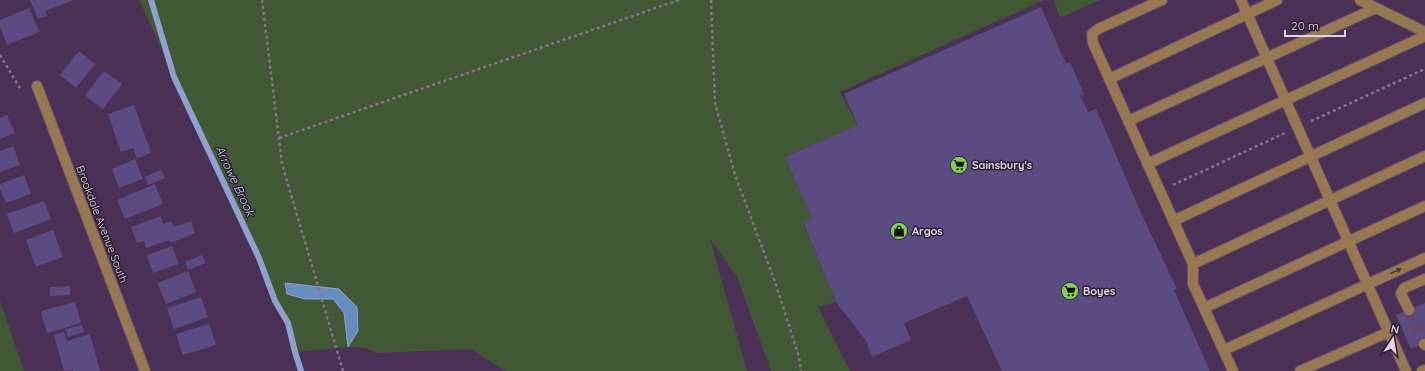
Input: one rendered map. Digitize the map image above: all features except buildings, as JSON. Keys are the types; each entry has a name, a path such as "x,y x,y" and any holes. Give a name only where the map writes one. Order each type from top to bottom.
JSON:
{"street":[{"path":"1162,0 1098,29 1092,34 1092,43 1193,264 1193,284 1233,371"},
{"path":"1241,0 1406,371"},
{"path":"1109,79 1278,0"},
{"path":"1360,0 1425,32"},
{"path":"1128,121 1376,8"},
{"path":"1147,164 1425,36"},
{"name":"Brookdale Avenue South","path":"37,87 145,371"},
{"path":"1173,221 1425,104"},
{"path":"1193,264 1425,156"},
{"path":"1204,308 1425,206"},
{"path":"1224,350 1425,258"},
{"path":"1408,310 1401,294 1404,288 1425,279"},
{"path":"1300,371 1389,332"}],"path":[{"path":"262,0 282,164 343,371"},
{"path":"278,138 679,0"},
{"path":"711,0 715,102 735,175 775,282 799,357 801,371"},
{"path":"0,55 24,94 37,87"}],"green space":[{"path":"139,0 1044,0 840,92 858,125 785,157 812,219 803,223 836,302 818,307 850,371 771,371 737,277 710,239 747,371 505,371 471,349 377,353 366,348 348,347 295,352 288,323 275,301 259,258"},
{"path":"1054,0 1100,0 1060,18"},
{"path":"0,301 24,371 0,371"}],"water":[{"path":"285,283 339,289 357,307 358,331 348,347 344,313 333,299 305,299 287,294"}],"waterway":[{"name":"Arrowe Brook","path":"151,0 174,77 259,258 275,301 288,323 301,371"}],"tunnel":[{"path":"1409,310 1424,344"}],"place":[{"name":"Sainsbury's","path":"959,165"},
{"name":"Argos","path":"899,231"},
{"name":"Boyes","path":"1070,291"}]}
